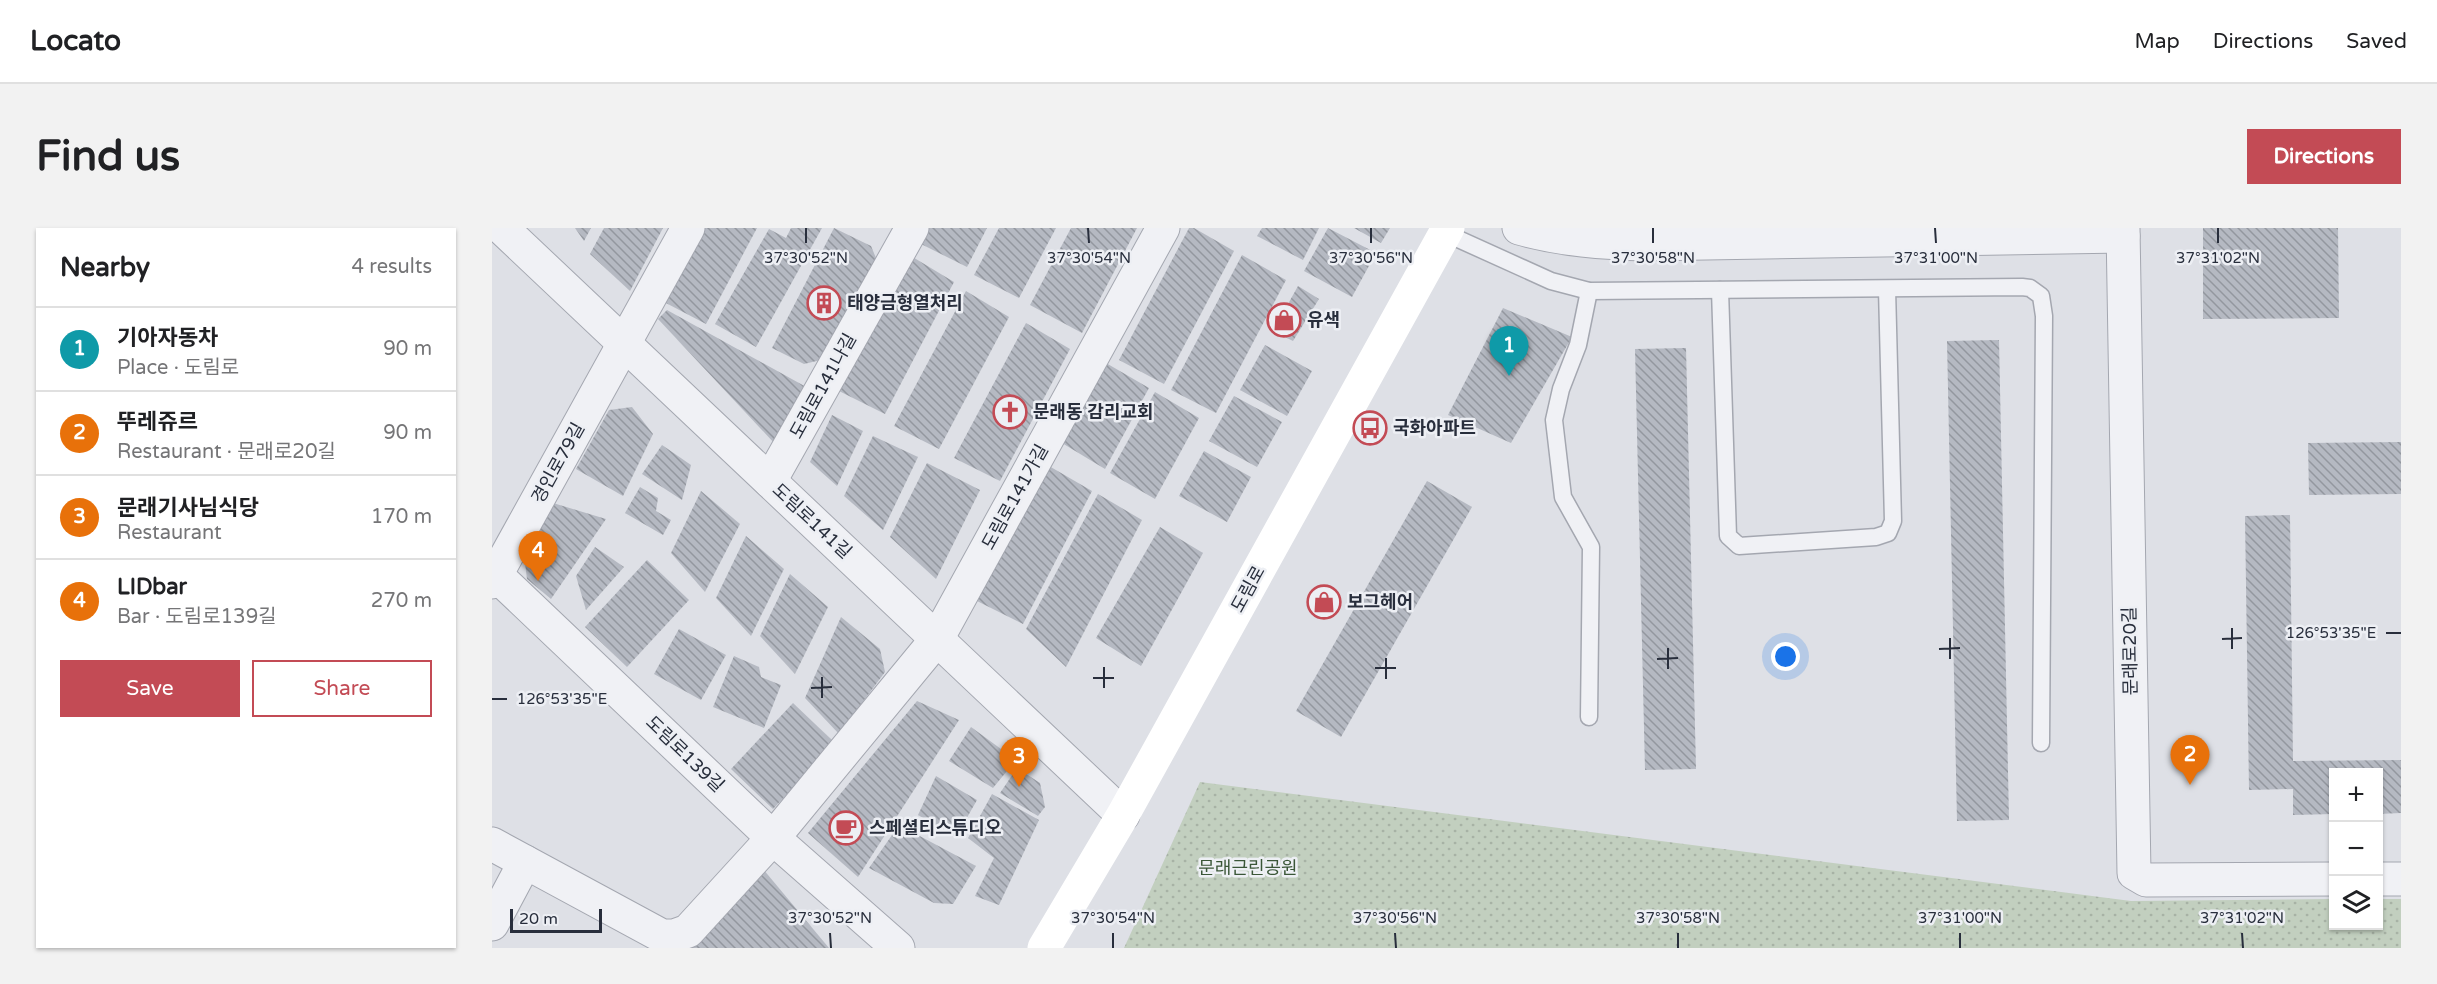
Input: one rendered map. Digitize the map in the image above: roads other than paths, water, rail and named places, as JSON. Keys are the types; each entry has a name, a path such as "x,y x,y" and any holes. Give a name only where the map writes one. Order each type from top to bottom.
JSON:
{"main road":[{"name":"도림로","path":"1044,948 1123,815 1447,230"}],"street":[{"name":"도림로141길","path":"502,228 1123,815"},
{"name":"경인로79길","path":"493,576 688,228"},
{"name":"도림로141나길","path":"770,481 912,228"},
{"name":"도림로141가길","path":"937,639 1163,228"},
{"path":"1519,228 1549,237 1597,243 1647,244 2123,232"},
{"name":"문래로20길","path":"2123,232 2134,873 2146,880 2329,879"},
{"name":"도림로139길","path":"493,576 773,838 898,948"},
{"path":"492,844 662,936 674,936 683,940 773,838 937,639"},
{"path":"492,924 525,862"},
{"path":"2383,879 2401,879"}],"lane":[{"path":"1447,230 1551,281 1589,291 2022,287 2030,288 2041,296 2044,316 2041,743"},
{"path":"1720,290 1728,536 1739,546 1876,537 1888,533 1893,521 1887,289"},
{"path":"1589,291 1578,345 1561,389 1554,420 1563,497 1591,547 1589,717"}],"place":[{"name":"태양금형열처리","path":"824,303"},
{"name":"유색","path":"1284,320"},
{"name":"기아자동차","path":"1509,376"},
{"name":"문래동 감리교회","path":"1010,412"},
{"name":"국화아파트","path":"1370,428"},
{"name":"LIDbar","path":"538,581"},
{"name":"보그헤어","path":"1324,602"},
{"name":"뚜레쥬르","path":"2190,785"},
{"name":"문래기사님식당","path":"1019,787"},
{"name":"스페셜티스튜디오","path":"846,828"}],"park label":[{"name":"문래근린공원","path":"1248,868"}]}
